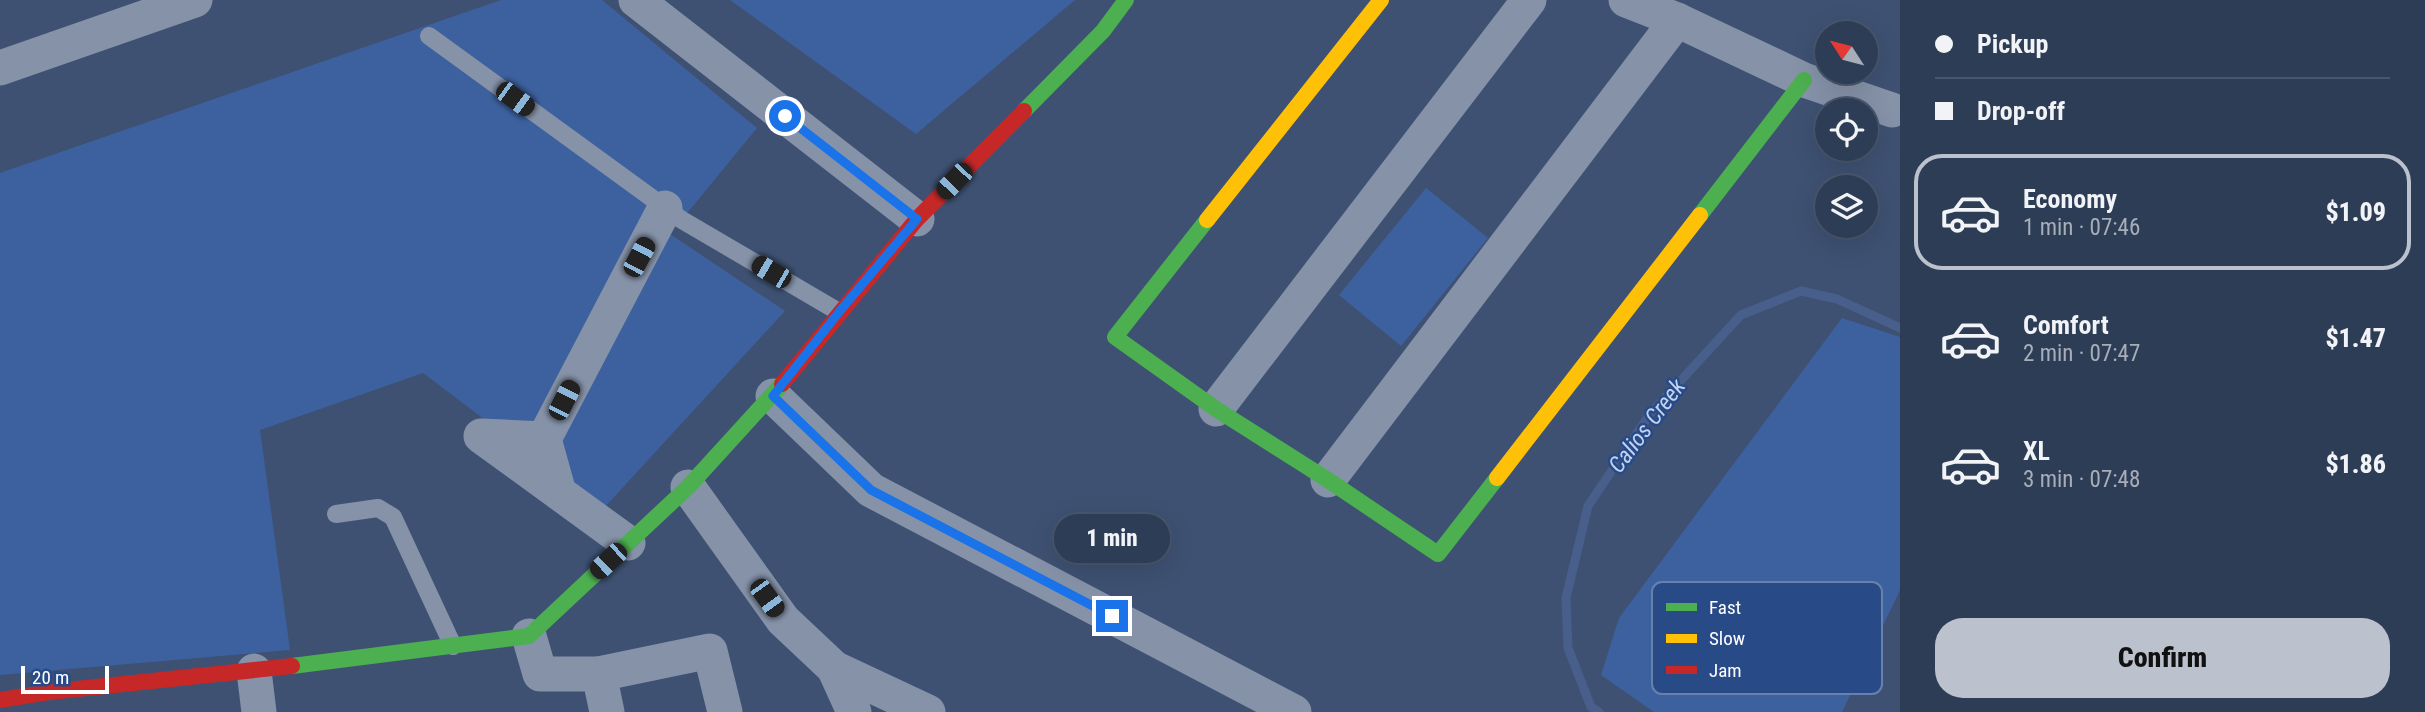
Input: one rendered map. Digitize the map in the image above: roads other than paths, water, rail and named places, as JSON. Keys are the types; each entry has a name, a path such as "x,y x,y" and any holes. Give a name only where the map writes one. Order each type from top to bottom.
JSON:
{"street":[{"path":"0,68 195,0"},
{"path":"636,0 917,219"},
{"path":"0,700 50,702 254,671 529,636 688,487 773,396 917,219 1103,32 1126,0"},
{"path":"1381,0 1115,337 1216,409 1438,554 1804,80"},
{"path":"1216,409 1529,0"},
{"path":"1626,0 1677,20 1804,80 1892,110"},
{"path":"1328,480 1677,20"},
{"path":"559,493 544,439 665,208"},
{"path":"773,396 871,490 1294,712"},
{"path":"544,439 481,436 628,543"},
{"path":"688,487 783,620 834,668 928,712"},
{"path":"529,636 540,674 599,674 710,651 725,712"},
{"path":"834,668 854,712"},
{"path":"254,671 259,712"},
{"path":"599,674 607,712"}],"lane":[{"path":"429,36 682,220 839,312"},
{"path":"336,514 378,508 393,517 453,646"}],"waterway":[{"name":"Calios Creek","path":"1599,712 1591,707 1568,648 1566,598 1588,506 1650,414 1741,315 1801,291 1837,299 1900,328"}]}
